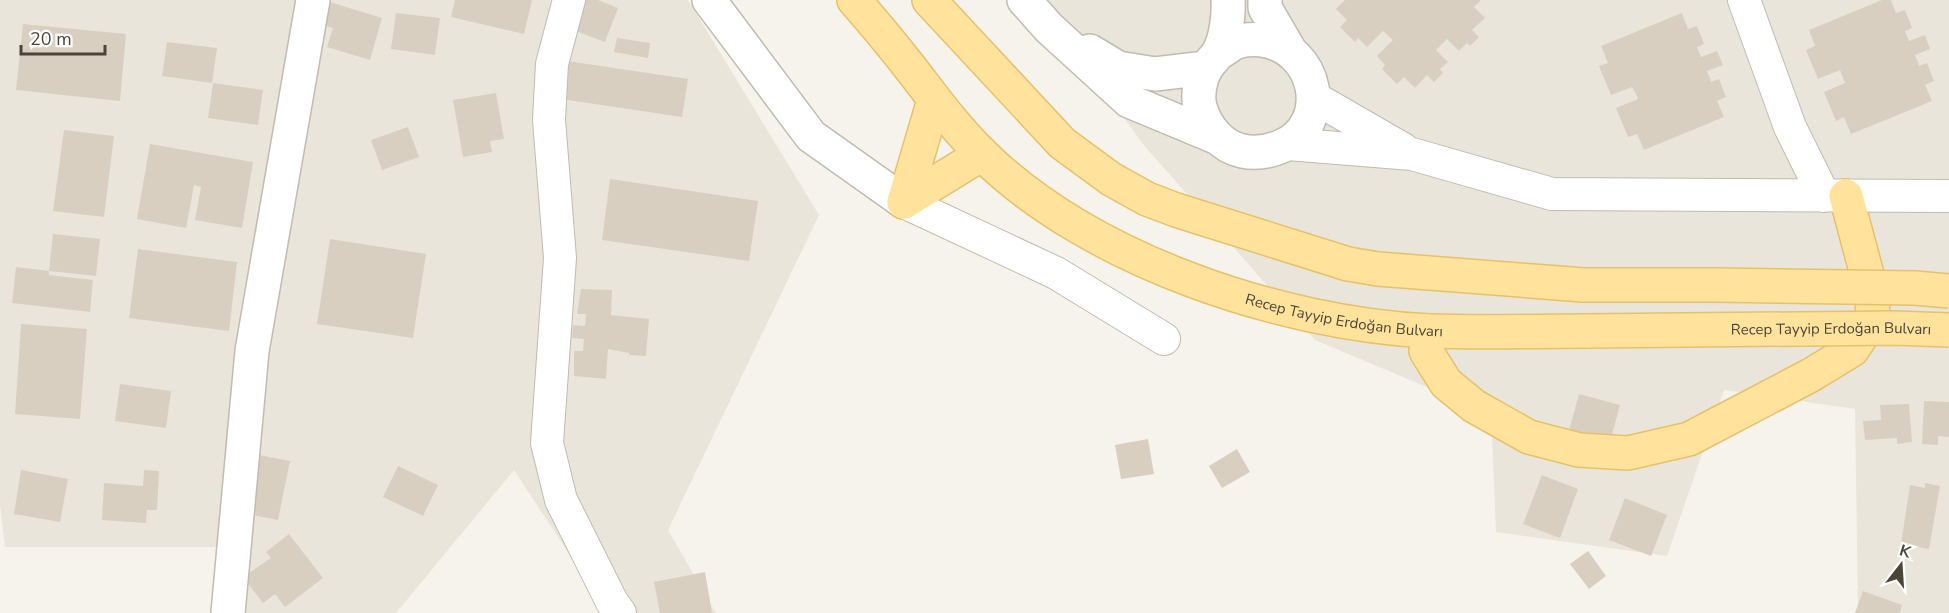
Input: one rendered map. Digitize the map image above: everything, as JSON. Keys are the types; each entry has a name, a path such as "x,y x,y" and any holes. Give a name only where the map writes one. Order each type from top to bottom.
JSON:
{"main road":[{"name":"Recep Tayyip Erdoğan Bulvarı","path":"854,0 934,100 982,154 1036,200 1086,230 1160,267 1214,288 1322,318 1428,331 1894,328 1949,330"},
{"path":"929,0 1062,143 1111,179 1146,199 1348,264 1378,269 1583,285 1915,288 1949,291"},
{"path":"904,202 934,100"},
{"path":"904,202 982,154"},
{"path":"1428,331 1426,351 1446,383 1474,406 1529,437 1579,450 1628,453 1689,439 1811,375 1852,350 1872,320 1873,297 1835,196"}],"street":[{"path":"228,613 252,351 313,0"},
{"path":"569,0 552,64 549,120 560,258 547,443 561,500 612,602 620,613"},
{"path":"709,0 811,136 904,202 1056,273 1164,339"},
{"path":"1024,0 1049,28 1129,101 1218,138 1234,149 1253,153 1271,151 1288,144 1301,131 1310,115 1313,97 1310,79 1302,62 1289,49 1265,8 1265,0"},
{"path":"1218,138 1206,123 1200,105 1200,86 1229,16 1228,0"},
{"path":"1744,0 1790,127 1835,196"},
{"path":"1049,28 1118,68 1155,74 1212,60 1235,43 1254,39 1272,41 1289,49"},
{"path":"1313,97 1412,154"},
{"path":"1288,144 1412,154 1552,194 1949,196"}],"shaded area":[{"path":"0,0 688,0 819,215 668,530 716,613 608,613 514,470 396,613 242,613 251,547 5,547 0,505"},
{"path":"1041,0 1949,0 1949,613 1858,613 1855,409 1724,390 1667,556 1496,532 1491,414 1315,340 1142,143"}],"building":[{"path":"455,0 532,0 524,34 451,17"},
{"path":"575,0 598,0 618,8 605,42 565,27"},
{"path":"1345,0 1481,0 1474,7 1485,18 1472,30 1479,37 1470,46 1467,43 1459,51 1447,39 1436,50 1448,62 1440,69 1443,73 1434,82 1427,75 1415,88 1404,77 1397,84 1382,69 1385,65 1377,56 1393,40 1383,31 1367,47 1358,38 1355,42 1340,27 1347,20 1336,9"},
{"path":"1882,0 1891,0 1896,13 1905,10 1912,28 1905,31 1909,41 1925,35 1930,49 1915,55 1919,66 1927,63 1934,81 1925,85 1932,101 1851,134 1844,117 1836,121 1824,92 1845,83 1840,70 1818,79 1806,50 1815,46 1809,30"},
{"path":"330,2 382,18 370,60 327,47 333,28 323,25"},
{"path":"396,13 440,18 435,55 391,49"},
{"path":"1682,13 1688,29 1697,26 1704,44 1697,47 1701,57 1717,51 1723,65 1707,71 1711,82 1719,79 1726,97 1717,101 1724,117 1644,150 1637,134 1628,137 1616,108 1638,99 1632,87 1611,95 1599,66 1608,63 1601,46"},
{"path":"23,24 126,34 120,101 16,90"},
{"path":"617,38 650,43 648,58 614,52"},
{"path":"167,42 217,48 212,83 162,76"},
{"path":"567,61 688,79 682,117 561,99"},
{"path":"213,83 263,90 258,125 208,118"},
{"path":"496,93 504,139 490,141 492,152 463,157 453,100"},
{"path":"408,127 419,157 382,170 371,140"},
{"path":"64,130 114,136 104,217 53,211"},
{"path":"150,144 253,162 242,228 195,220 201,187 194,185 186,228 137,219"},
{"path":"610,179 758,201 749,261 602,240"},
{"path":"53,234 100,239 96,276 49,271"},
{"path":"330,239 426,254 413,338 317,324"},
{"path":"138,249 237,262 229,331 129,318"},
{"path":"16,267 49,271 49,275 93,280 90,312 12,303"},
{"path":"581,289 612,290 611,315 649,319 646,356 629,355 629,353 608,349 606,379 574,376 574,351 583,351 584,339 572,338 573,325 585,326 586,314 577,314"},
{"path":"21,324 87,329 80,419 15,414"},
{"path":"120,384 171,391 166,428 115,421"},
{"path":"1579,394 1620,405 1609,446 1568,434"},
{"path":"1924,401 1949,402 1949,437 1938,436 1938,445 1922,444"},
{"path":"1909,404 1912,442 1897,444 1897,438 1865,440 1863,421 1881,420 1880,405"},
{"path":"1148,439 1154,474 1121,479 1115,445"},
{"path":"1237,449 1250,472 1222,488 1209,466"},
{"path":"254,454 290,461 278,520 242,513"},
{"path":"398,466 438,485 423,516 383,497"},
{"path":"21,470 68,479 60,522 14,514"},
{"path":"144,470 159,471 157,510 147,510 146,523 102,520 104,483 143,486"},
{"path":"1542,475 1578,489 1560,538 1523,524"},
{"path":"1925,483 1940,486 1929,549 1901,544 1910,485 1925,488"},
{"path":"1625,498 1667,515 1651,556 1609,540"},
{"path":"289,534 323,578 285,607 275,594 263,603 243,577 271,558 266,552"},
{"path":"1588,551 1606,576 1589,589 1570,564"},
{"path":"705,572 712,613 660,613 654,582"},
{"path":"1863,591 1902,605 1900,613 1855,613"}]}
